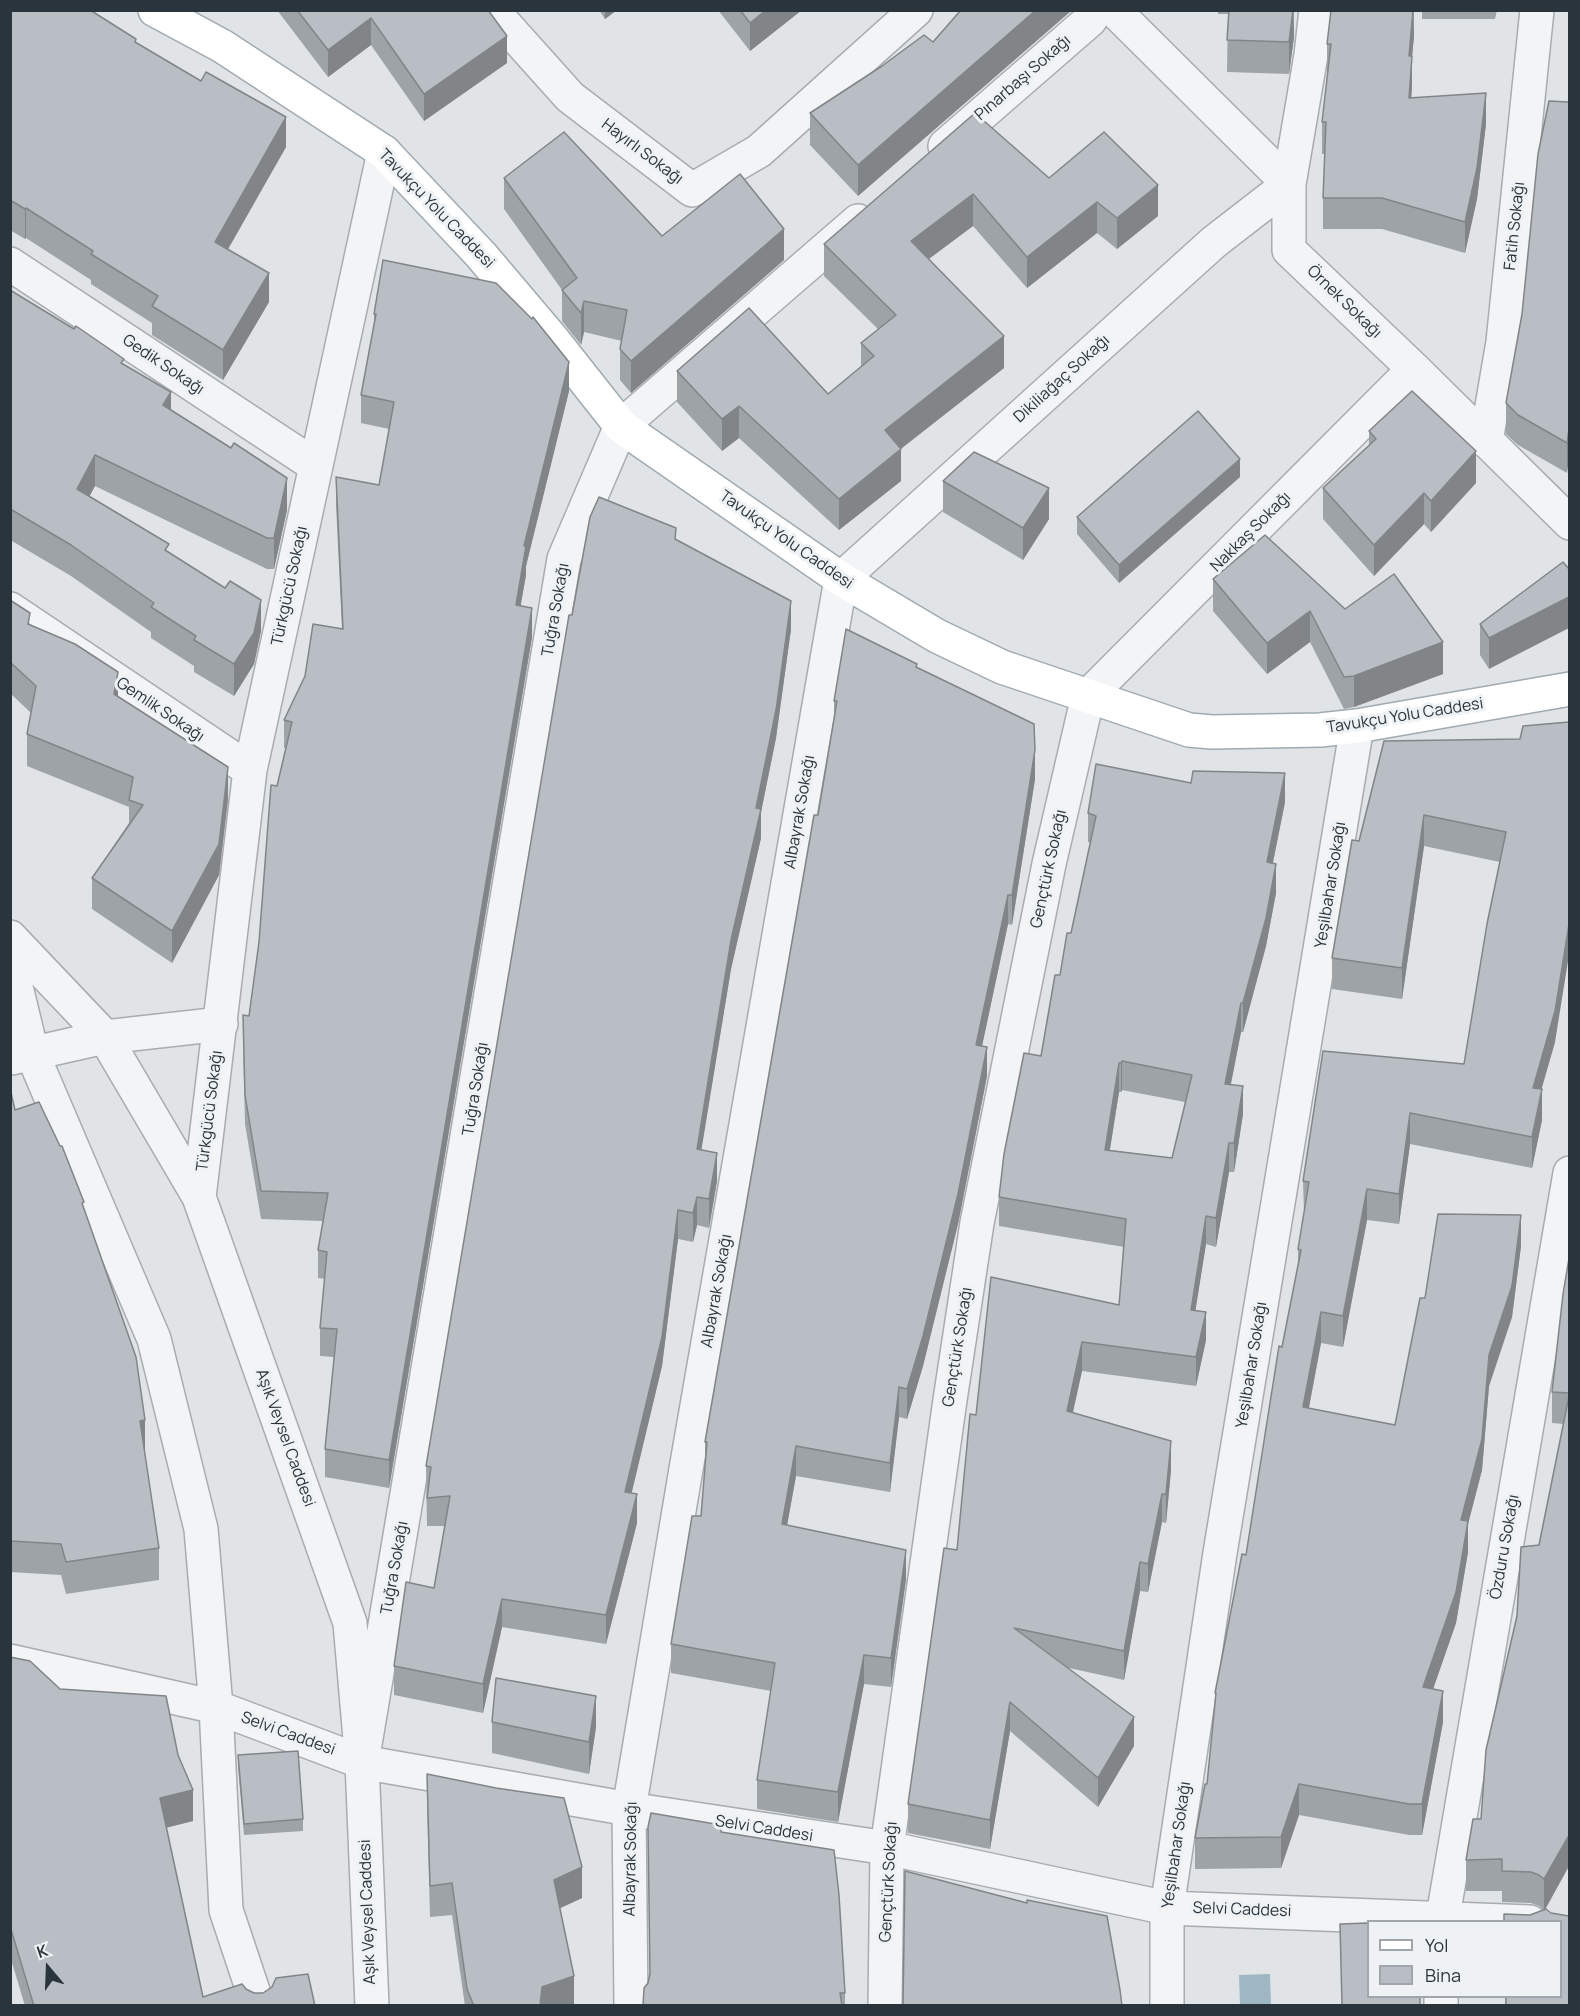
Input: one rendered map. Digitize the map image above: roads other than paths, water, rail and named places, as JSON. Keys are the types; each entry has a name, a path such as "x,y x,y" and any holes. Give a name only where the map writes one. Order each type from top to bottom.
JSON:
{"main road":[{"name":"Tavukçu Yolu Caddesi","path":"155,10 222,46 384,152 481,255 553,340 621,426 841,579 938,636 1002,668 1189,730 1200,731 1320,730 1357,726 1569,689"}],"street":[{"name":"Hayırlı Sokağı","path":"492,10 570,97 692,190 759,151 916,10"},
{"name":"Pınarbaşı Sokağı","path":"919,168 1090,20 1096,10"},
{"path":"1114,10 1289,184"},
{"name":"Örnek Sokağı","path":"1316,10 1311,55 1289,184 1289,250 1414,369 1569,523"},
{"name":"Fatih Sokağı","path":"1486,441 1503,342 1537,10"},
{"name":"Türkgücü Sokağı","path":"199,1197 250,770 384,152"},
{"name":"Dikiliağaç Sokağı","path":"841,579 1214,242 1289,184"},
{"path":"621,426 883,200"},
{"name":"Gedik Sokağı","path":"10,264 316,466"},
{"name":"Nakkaş Sokağı","path":"1088,696 1414,369"},
{"name":"Tuğra Sokağı","path":"362,1762 564,559 621,426"},
{"name":"Albayrak Sokağı","path":"631,2006 629,1809 841,579"},
{"name":"Gemlik Sokağı","path":"10,609 250,770"},
{"name":"Gençtürk Sokağı","path":"885,2006 887,1848 977,1223 1049,864 1088,696"},
{"name":"Yeşilbahar Sokağı","path":"1167,2006 1167,1908 1220,1553 1357,726"},
{"name":"Aşık Veysel Caddesi","path":"10,936 105,1037 199,1197 350,1623 362,1762 372,2006"},
{"path":"10,962 21,1056 154,1339 201,1529 216,1707 226,1910 258,2006"},
{"name":"Türkgücü Sokağı","path":"21,1056 105,1037 221,1024"},
{"name":"Özduru Sokağı","path":"1442,1920 1569,1173"},
{"name":"Selvi Caddesi","path":"10,1661 216,1707 362,1762 629,1809 887,1848 1167,1908 1442,1920"}],"water":[{"path":"1270,1974 1271,2005 1240,2005 1239,1975"}]}
